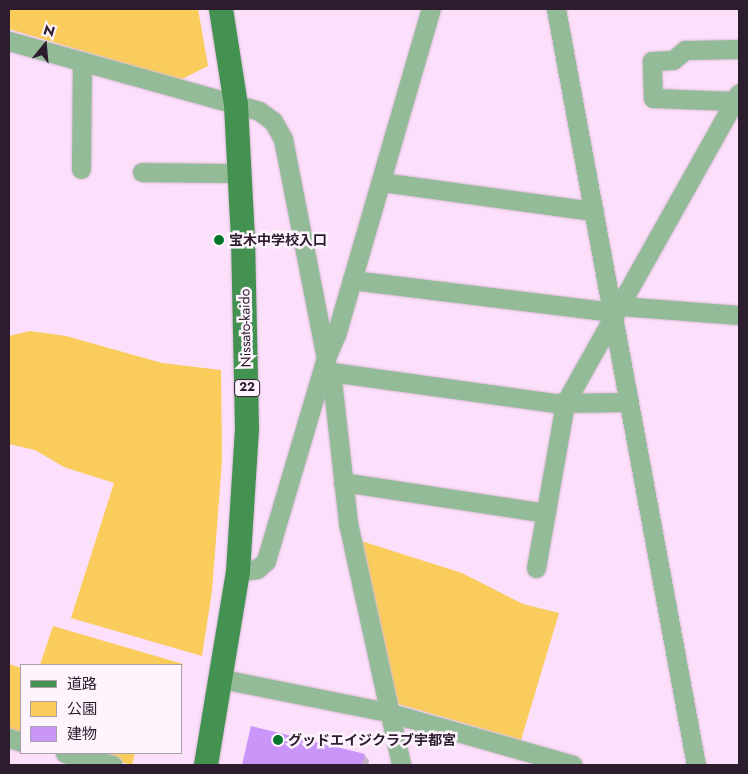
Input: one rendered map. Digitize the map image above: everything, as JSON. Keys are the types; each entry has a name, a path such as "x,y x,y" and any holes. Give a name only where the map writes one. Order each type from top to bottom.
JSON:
{"main road":[{"name":"Nissato-kaido","path":"206,765 222,679 238,572 247,428 240,173 236,105 221,9"}],"street":[{"path":"238,572 257,569 266,561 327,367 431,9"},
{"path":"556,9 594,211 616,312 629,402 696,765"},
{"path":"9,41 259,111 273,121 282,139 327,367 348,524 387,712 401,765"},
{"path":"737,97 653,98 652,61 673,60 685,50 739,48"},
{"path":"81,169 82,61"},
{"path":"536,568 564,403 737,97"},
{"path":"142,172 240,173"},
{"path":"381,182 594,211"},
{"path":"352,280 616,312 739,315"},
{"path":"327,367 564,403 629,402"},
{"path":"343,482 546,513"},
{"path":"222,679 270,692 352,709 387,712 573,765"},
{"path":"69,754 113,765"}],"green space":[{"path":"9,9 198,9 208,66 180,80 9,29"},
{"path":"30,331 66,336 162,363 221,370 222,461 212,591 202,656 71,618 114,483 64,467 35,450 9,444 9,336"},
{"path":"358,540 462,573 523,604 559,613 521,740 395,703"},
{"path":"53,626 183,664 182,668 182,664 40,664"},
{"path":"9,664 20,668 20,736 9,732"},
{"path":"90,754 135,754 132,765"}],"building":[{"name":"グッドエイジクラブ宇都宮","path":"251,726 365,754 362,765 242,765"}],"place":[{"name":"宝木中学校入口","path":"219,240"},
{"name":"グッドエイジクラブ宇都宮","path":"278,740"}]}
